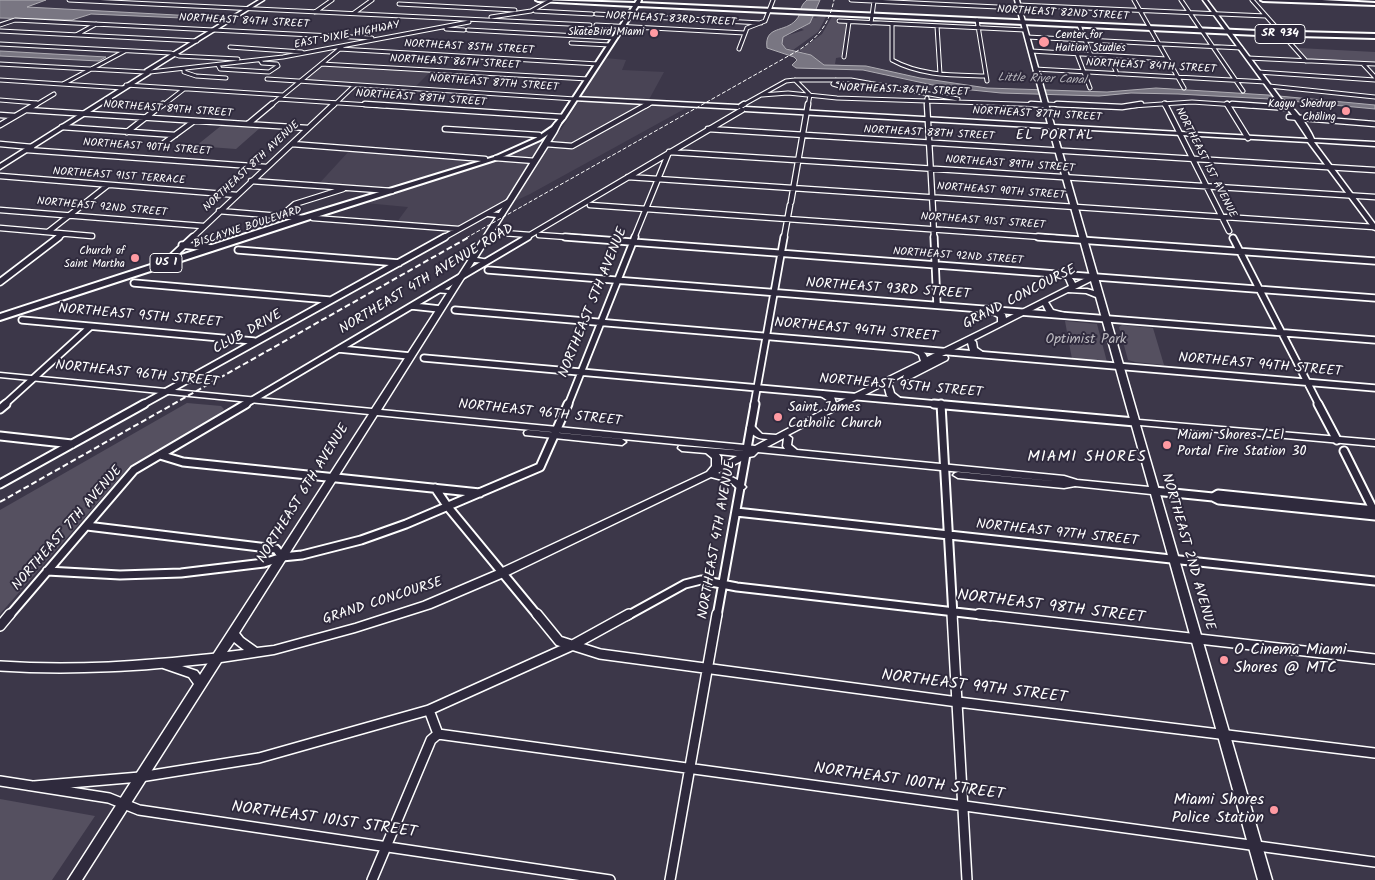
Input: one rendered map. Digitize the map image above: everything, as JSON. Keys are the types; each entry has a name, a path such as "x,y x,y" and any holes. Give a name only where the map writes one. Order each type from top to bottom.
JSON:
{"main road":[{"name":"NORTHEAST 82ND STREET","path":"538,0 638,2 769,11 1229,32"},
{"path":"1263,0 1375,4"},
{"path":"1292,0 1319,2"},
{"name":"BISCAYNE BOULEVARD","path":"451,171 496,158 538,139 554,128 638,2"},
{"name":"SR 934","path":"1229,32 1375,36"},
{"name":"BISCAYNE BOULEVARD","path":"0,317 451,171 512,148 560,120"},
{"name":"BISCAYNE BOULEVARD","path":"0,322 314,218 332,210"},
{"path":"153,272 164,264"},
{"path":"59,302 74,293"}],"street":[{"path":"69,0 466,20"},
{"path":"134,3 140,0"},
{"path":"169,5 178,0"},
{"path":"0,167 262,0"},
{"path":"315,12 332,0"},
{"path":"354,14 372,0"},
{"path":"385,15 404,0"},
{"name":"EAST DIXIE HIGHWAY","path":"147,73 308,53 466,20 527,11 545,6 551,0"},
{"path":"739,49 749,27 765,21 773,0"},
{"path":"851,0 1018,4 1266,16"},
{"name":"NORTHEAST 1ST AVENUE","path":"1134,0 1184,88"},
{"path":"1181,0 1243,91"},
{"path":"1205,0 1280,100 1304,138 1310,141 1375,228"},
{"path":"1252,0 1306,61"},
{"path":"871,23 874,1"},
{"path":"399,4 592,14"},
{"name":"NORTHEAST 2ND AVENUE","path":"1018,4 1065,177 1264,880"},
{"path":"596,14 761,23"},
{"name":"NORTHEAST 83RD STREET","path":"481,19 590,25"},
{"path":"0,25 15,20 97,24"},
{"path":"977,20 987,81"},
{"path":"839,21 1025,30"},
{"path":"844,57 849,22"},
{"path":"76,35 97,24"},
{"name":"NORTHEAST 84TH STREET","path":"97,24 378,39"},
{"path":"892,24 892,60 919,72 986,76"},
{"name":"NORTHEAST 83RD STREET","path":"596,25 618,34 745,33"},
{"path":"1079,25 1091,55"},
{"path":"937,26 940,74"},
{"path":"434,28 618,34"},
{"path":"0,31 197,41"},
{"path":"366,38 373,31"},
{"path":"248,124 355,37"},
{"path":"1027,37 1241,48"},
{"path":"571,43 610,45"},
{"path":"0,44 254,60"},
{"path":"230,47 308,53"},
{"name":"NORTHEAST 85TH STREET","path":"328,49 599,62"},
{"path":"63,84 86,70 92,69 126,51"},
{"path":"1031,51 1167,59"},
{"path":"1077,54 1090,88"},
{"path":"1110,56 1118,74"},
{"path":"1248,58 1375,64"},
{"path":"218,65 220,69 269,72 278,66 277,64 262,63 260,60"},
{"path":"0,64 147,73"},
{"name":"NORTHEAST 86TH STREET","path":"321,64 588,79"},
{"path":"1363,64 1375,78"},
{"path":"919,72 940,68"},
{"path":"184,69 184,72 189,75 226,78"},
{"name":"NORTHEAST 84TH STREET","path":"1036,69 1235,80 1375,97"},
{"path":"1258,72 1375,78"},
{"name":"NORTHEAST 87TH STREET","path":"267,79 575,99 1375,144"},
{"path":"0,80 283,95"},
{"path":"795,80 851,80 984,102"},
{"path":"795,80 810,95"},
{"name":"NORTHEAST 4TH AVENUE ROAD","path":"134,470 462,276 762,95 786,81 795,80"},
{"path":"836,80 833,84 844,87 854,86 855,82 851,80"},
{"name":"NORTHEAST 8TH AVENUE","path":"164,264 182,245 355,85"},
{"path":"127,132 184,89"},
{"name":"NORTHEAST 86TH STREET","path":"762,95 788,93 927,101 1127,107 1153,104 1165,105"},
{"path":"0,125 54,94"},
{"path":"927,94 937,305"},
{"name":"NORTHEAST 4TH AVENUE","path":"670,880 736,512 750,450 751,428 810,95"},
{"name":"NORTHEAST 88TH STREET","path":"278,99 560,120"},
{"path":"0,100 37,103"},
{"path":"546,144 572,146 651,103"},
{"path":"1165,105 1227,104 1285,108"},
{"path":"1227,104 1248,138"},
{"name":"NORTHEAST 1ST AVENUE","path":"1165,105 1229,231"},
{"name":"NORTHEAST 89TH STREET","path":"27,110 308,128"},
{"path":"0,115 15,116"},
{"path":"1292,117 1375,124"},
{"name":"NORTHEAST 6TH AVENUE","path":"75,880 560,120"},
{"path":"164,143 194,121"},
{"path":"62,127 176,135"},
{"path":"445,129 538,134"},
{"name":"NORTHEAST 88TH STREET","path":"707,129 1375,170"},
{"name":"NORTHEAST 90TH STREET","path":"0,144 266,167"},
{"path":"292,144 485,159"},
{"name":"NORTHEAST 89TH STREET","path":"669,152 1375,197"},
{"name":"NORTHEAST 5TH AVENUE","path":"481,494 536,470 543,464 669,152"},
{"path":"496,158 535,161"},
{"name":"NORTHEAST 91ST TERRACE","path":"0,176 237,195"},
{"name":"NORTHEAST 90TH STREET","path":"627,177 1375,228"},
{"path":"251,181 392,191"},
{"path":"48,232 108,185"},
{"path":"281,216 296,204 347,187"},
{"name":"CLUB DRIVE","path":"0,484 508,202"},
{"name":"NORTHEAST 91ST STREET","path":"590,205 1375,261"},
{"name":"NORTHEAST 92ND STREET","path":"0,210 203,226"},
{"path":"219,211 304,218"},
{"path":"488,214 500,215"},
{"path":"314,218 459,230"},
{"path":"1,229 92,236"},
{"path":"490,232 530,235"},
{"path":"0,282 63,234"},
{"name":"NORTHEAST 92ND STREET","path":"539,235 1375,298"},
{"name":"NORTHEAST 1ST AVENUE","path":"1233,238 1337,440"},
{"path":"182,245 211,248"},
{"path":"238,250 400,263"},
{"path":"473,258 477,261 487,261"},
{"name":"NORTHEAST 93RD STREET","path":"488,270 1375,340"},
{"path":"1059,274 1069,278 1072,288 1099,296"},
{"name":"GRAND CONCOURSE","path":"750,450 765,450 1094,277"},
{"path":"134,283 330,300"},
{"name":"GRAND CONCOURSE","path":"0,666 37,670 92,670 167,665 256,653 356,628 427,605 502,573 710,474 750,450 1002,322 1046,304 1072,288"},
{"path":"438,290 451,292"},
{"path":"1046,304 1050,310 1065,316"},
{"path":"411,306 440,309"},
{"name":"NORTHEAST 94TH STREET","path":"455,310 1375,388"},
{"path":"991,310 1002,316 1002,322"},
{"name":"NORTHEAST 95TH STREET","path":"22,320 255,341"},
{"path":"0,409 90,327"},
{"path":"972,342 973,349 984,355"},
{"path":"339,349 410,356"},
{"path":"912,349 922,354 925,361"},
{"name":"NORTHEAST 95TH STREET","path":"424,358 1375,444"},
{"name":"NORTHEAST 96TH STREET","path":"0,375 30,381 158,396 245,405 373,414"},
{"name":"NORTHEAST 96TH STREET","path":"0,380 253,400 373,414 945,470"},
{"path":"888,386 890,394 900,401"},
{"path":"820,394 831,399 833,408"},
{"path":"941,404 968,880"},
{"path":"751,428 760,436 776,437"},
{"name":"NORTHEAST 96TH STREET","path":"556,432 706,450 750,450"},
{"path":"0,436 72,444"},
{"path":"788,438 787,446 795,452"},
{"path":"706,450 712,452 717,457 716,466 710,474 733,480 741,486"},
{"name":"NORTHEAST 96TH STREET","path":"765,450 795,452 1064,485 1076,483 1212,497 1219,500 1375,512"},
{"path":"1344,452 1375,512"},
{"path":"160,455 183,462 481,494"},
{"name":"NORTHEAST 7TH AVENUE","path":"0,626 134,470"},
{"path":"435,488 448,507 559,641 571,646"},
{"path":"47,571 120,575 182,574 264,563 282,556 302,555 361,540 481,494"},
{"name":"NORTHEAST 97TH STREET","path":"736,512 1375,581"},
{"path":"87,526 276,549 282,556"},
{"path":"140,778 259,758 329,740 429,710 571,646 685,584 701,580 724,585"},
{"name":"NORTHEAST 98TH STREET","path":"724,585 1375,659"},
{"path":"233,632 239,642 256,653"},
{"name":"NORTHEAST 99TH STREET","path":"571,646 600,654 709,669 958,702 1375,753"},
{"path":"167,665 193,674 200,684"},
{"path":"372,880 431,740 438,734 429,710"},
{"name":"NORTHEAST 100TH STREET","path":"438,734 1375,862"},
{"name":"NORTHEAST 101ST STREET","path":"34,786 140,778"},
{"name":"NORTHEAST 101ST STREET","path":"0,781 109,798 140,810 610,880"}],"shaded area":[{"path":"0,0 46,0 27,7 232,18 227,20 91,14 72,20 0,18"},
{"path":"807,0 820,0 810,23 783,37 782,44 786,49 811,55 824,65 866,66 920,78 987,88 1107,92 1156,88 1268,95 1375,105 1375,109 1270,99 1178,94 1131,93 1099,96 1001,93 942,87 863,70 796,68 792,65 797,60 794,57 767,48 767,41 772,32 786,27 796,20 802,5"},
{"path":"0,51 106,57 99,61 0,56"},
{"path":"605,58 626,60 622,70 664,72 646,105 688,107 530,194 459,227 397,222 408,207 365,203 374,192 316,187 350,150 473,158 496,162 561,130"},
{"path":"323,65 431,71 415,87 304,80"}],"green space":[{"path":"813,15 815,15 814,18 827,15 818,32 793,50 783,47 783,37 804,30 800,28 810,23"},
{"path":"833,15 837,16 836,22 847,23 842,57 836,58 835,64 842,65 824,65 811,55 799,51 822,34"},
{"path":"1298,48 1375,52 1375,63 1307,59"},
{"path":"222,125 261,127 236,149 196,146"},
{"name":"Optimist Park","path":"1065,321 1097,324 1107,362 1072,359"},
{"path":"1122,325 1153,328 1164,365 1128,360 1119,327"},
{"path":"187,403 221,406 224,409 219,414 129,467 0,614 0,510"},
{"path":"0,799 95,816 52,880 0,880"}],"railway":[{"path":"466,238 799,50 818,35 826,23 834,0"},
{"path":"0,502 469,237"}],"place":[{"name":"SkateBird Miami","path":"654,33"},
{"name":"Center for Haitian Studies","path":"1044,42"},
{"name":"Kagyu Shedrup Chöling","path":"1346,111"},
{"name":"Church of Saint Martha","path":"135,258"},
{"name":"Saint James Catholic Church","path":"778,417"},
{"name":"Miami Shores / El Portal Fire Station 30","path":"1167,445"},
{"name":"O Cinema Miami Shores @ MTC","path":"1224,660"},
{"name":"Miami Shores Police Station","path":"1274,810"}],"district":[{"name":"EL PORTAL","path":"1055,137"},
{"name":"MIAMI SHORES","path":"1087,458"}],"water label":[{"name":"Little River Canal","path":"1042,80"}]}
